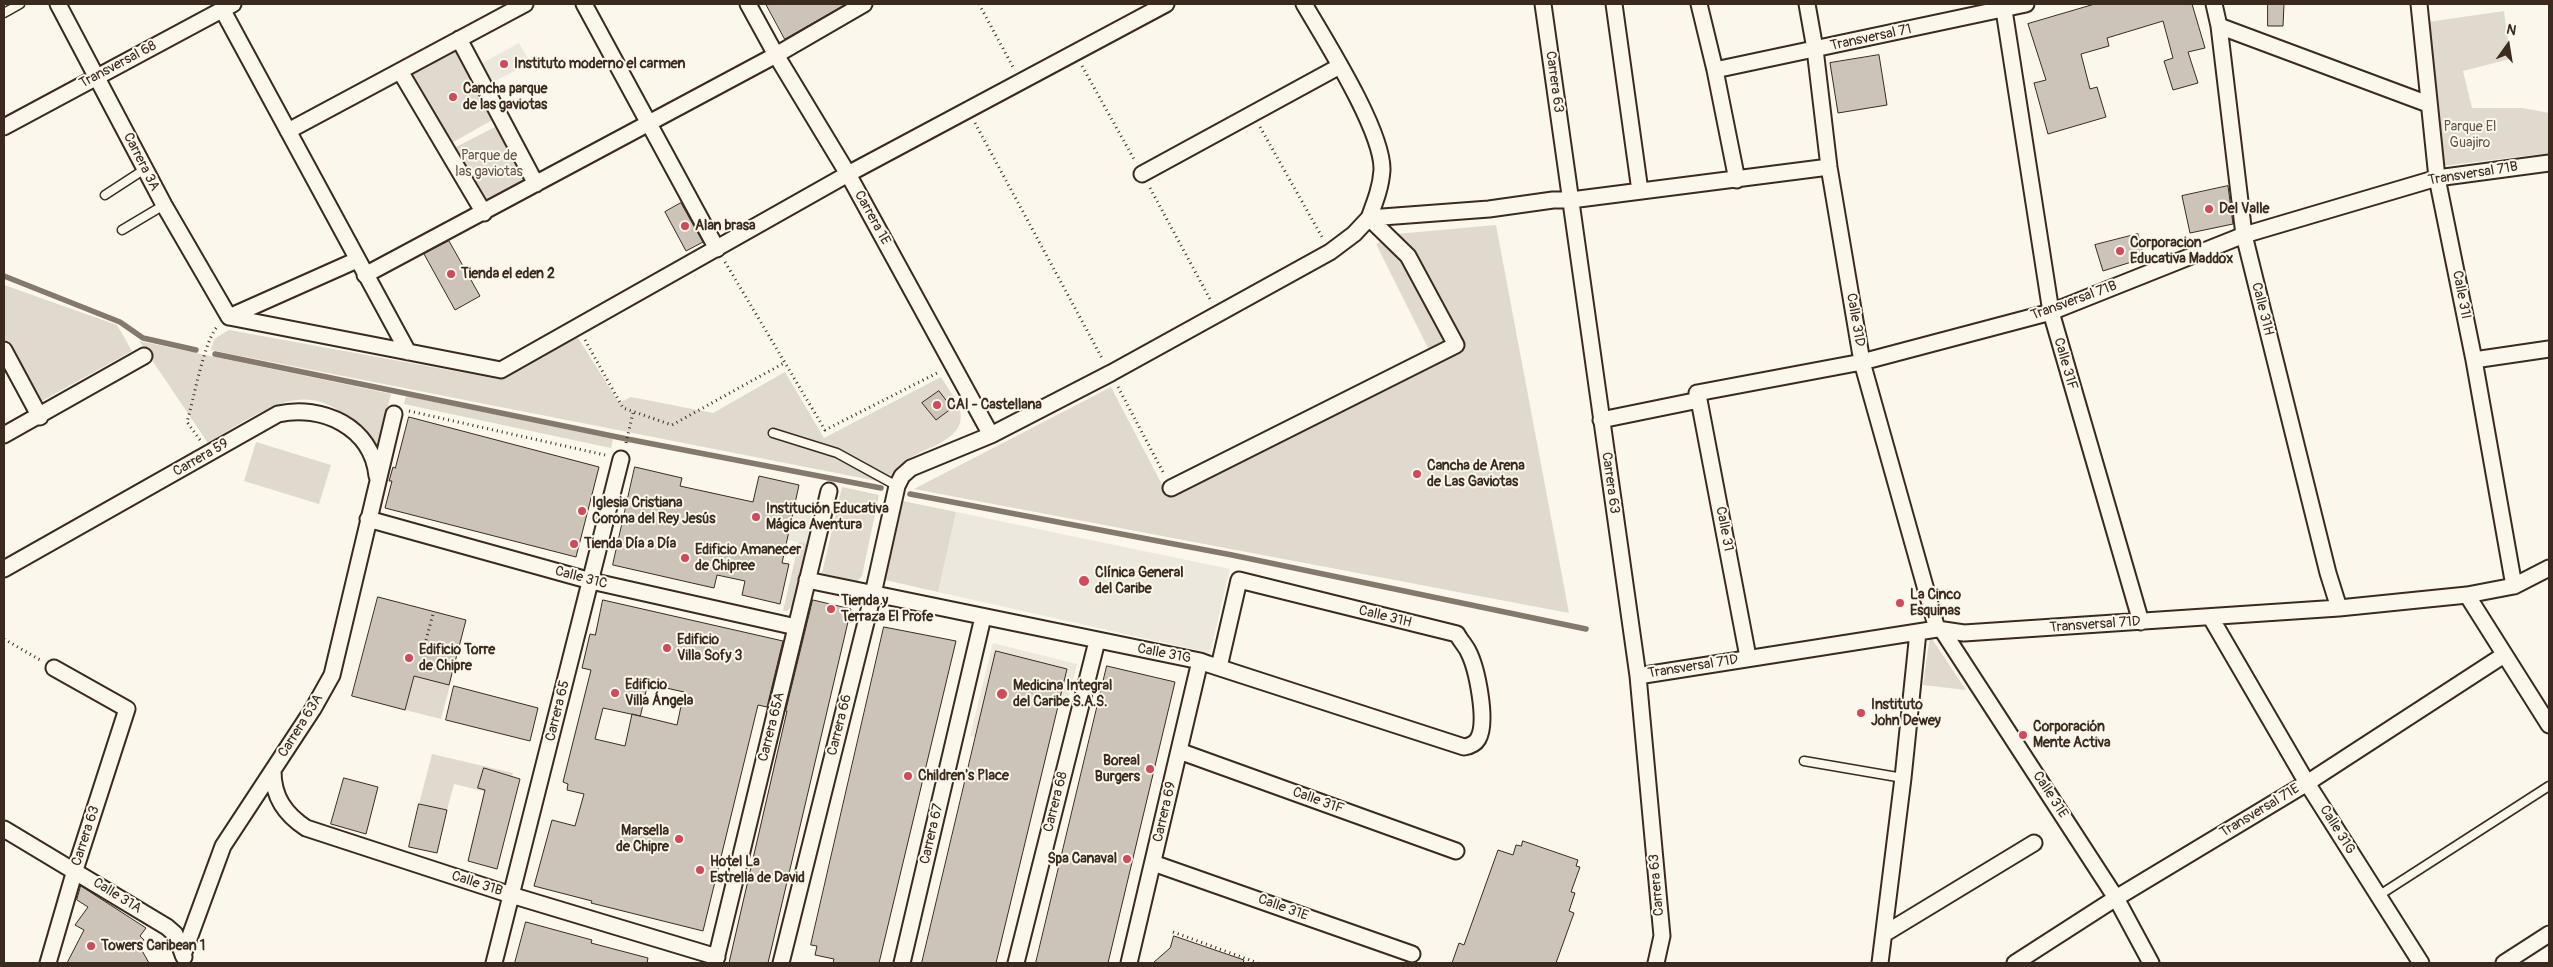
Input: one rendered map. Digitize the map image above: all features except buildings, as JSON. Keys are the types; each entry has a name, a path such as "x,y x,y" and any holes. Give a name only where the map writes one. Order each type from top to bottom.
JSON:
{"street":[{"name":"Carrera 3A","path":"58,4 164,205 229,317"},
{"path":"288,131 525,4"},
{"path":"584,4 717,249"},
{"name":"Carrera 1E","path":"748,4 776,55 848,174 991,435"},
{"path":"365,275 776,55 864,4"},
{"path":"229,317 501,370 848,174 1166,4"},
{"path":"897,486 911,468 991,435 1110,374 1330,252 1354,234 1369,218 1380,189 1382,168 1372,132 1340,66 1304,4"},
{"name":"Carrera 63","path":"1543,4 1638,676 1662,936 1656,963"},
{"path":"1614,4 1640,191"},
{"path":"1699,4 1716,70 1737,180"},
{"name":"Calle 31D","path":"1807,4 1816,49 1829,167 1862,362 1940,630"},
{"name":"Transversal 71","path":"1716,70 2026,4"},
{"name":"Calle 31H","path":"2214,4 2219,26 2244,235 2328,574 2339,608"},
{"name":"Calle 31I","path":"2419,4 2437,178 2474,360 2514,586"},
{"name":"Transversal 68","path":"4,127 97,75 228,6"},
{"path":"228,6 288,131 408,352"},
{"name":"Calle 31F","path":"2004,10 2050,312 2141,622"},
{"path":"2219,26 2428,104"},
{"path":"460,40 536,184"},
{"path":"1142,174 1340,66"},
{"path":"400,71 484,213"},
{"name":"Transversal 71B","path":"1601,420 1699,400 1697,393 1862,362 2050,312 2244,235 2437,178 2549,163"},
{"path":"1369,218 1489,210 1553,200 1572,200 1829,167"},
{"path":"1171,488 1456,345 1408,256 1369,218"},
{"path":"229,317 357,260"},
{"path":"2474,360 2549,349"},
{"path":"4,350 40,416"},
{"path":"4,435 144,356"},
{"name":"Calle 31","path":"1699,400 1748,658"},
{"name":"Carrera 59","path":"4,569 278,414 290,411 314,411 335,419 356,435 372,455 378,480"},
{"name":"Carrera 63A","path":"184,959 223,846 247,806 273,771 332,675 394,414"},
{"name":"Carrera 65","path":"494,963 623,453"},
{"name":"Carrera 66","path":"781,963 873,594 897,486"},
{"name":"Carrera 65A","path":"716,960 829,491"},
{"name":"Calle 31C","path":"368,519 591,581 796,627"},
{"name":"Transversal 71D","path":"1638,676 1918,632 1940,630 1964,633 2210,618 2339,608 2467,595 2514,586 2549,568"},
{"name":"Calle 31G","path":"807,580 1200,661 1464,747 1473,745 1478,739 1481,726 1481,707"},
{"name":"Calle 31H","path":"1219,667 1239,580 1456,634 1468,652 1478,685 1481,707"},
{"path":"2467,595 2549,725"},
{"name":"Carrera 67","path":"902,963 983,617"},
{"name":"Calle 31G","path":"2210,618 2307,783 2421,963"},
{"name":"Calle 31E","path":"1940,630 2116,898 2151,963"},
{"path":"1880,963 1904,778 1918,632"},
{"name":"Carrera 68","path":"1016,963 1097,641"},
{"name":"Transversal 71E","path":"2015,963 2116,898 2307,783 2504,655"},
{"name":"Carrera 69","path":"1129,963 1200,661"},
{"name":"Carrera 63","path":"48,963 75,870 127,709 54,668"},
{"name":"Calle 31F","path":"1179,751 1456,851"},
{"name":"Calle 31B","path":"273,771 273,789 276,797 290,815 306,828 716,960"},
{"name":"Calle 31A","path":"4,830 75,870 166,927 175,934 184,959"},
{"path":"1884,934 2034,842"},
{"name":"Calle 31E","path":"1153,863 1412,954"},
{"path":"2504,963 2549,934"}],"lane":[{"path":"4,13 20,4"},
{"path":"106,195 145,169"},
{"path":"122,230 164,205"},
{"path":"773,433 837,453 897,486"},
{"path":"1804,761 1904,778"},
{"path":"2378,896 2549,786"}],"path":[{"path":"979,4 1020,81"},
{"path":"967,110 1171,488"},
{"path":"1253,113 1330,252"},
{"path":"717,249 825,430 953,365"},
{"path":"209,453 188,422 203,361 213,330 229,317"},
{"path":"577,327 623,408 672,425 784,363"},
{"path":"394,414 406,410 418,411 623,453 633,413"},
{"path":"426,640 433,614"},
{"path":"4,639 54,668"},
{"path":"1173,932 1258,963"}],"shaded area":[{"name":"Instituto moderno el carmen","path":"519,43 531,63 487,85 477,66"},
{"name":"Institución Educativa Mágica Aventura","path":"701,490 817,517 810,545 694,518"},
{"name":"Clínica General del Caribe","path":"956,512 1230,569 1210,653 938,592"},
{"name":"Medicina Integral del Caribe S.A.S.","path":"993,643 1077,664 1068,701 1024,690 1010,746 970,736"}],"green space":[{"name":"Parque El Guajiro","path":"2504,11 2510,59 2463,71 2472,108 2522,108 2549,113 2549,153 2443,166 2428,22"},
{"name":"Cancha parque de las gaviotas","path":"459,47 496,118 448,145 408,76"},
{"name":"Parque de las gaviotas","path":"499,125 527,178 478,204 450,150"},
{"path":"1496,225 1569,613 914,489 1111,387 1169,498 1436,364 1376,244 1396,234"},
{"path":"4,285 117,325 132,351 40,402 4,338"},
{"path":"229,330 498,379 575,333 619,403 631,397 713,413 785,372 824,438 941,377 959,407 960,421 957,430 950,437 901,464 887,483 211,350 214,339"},
{"path":"139,341 391,394 377,452 356,426 336,409 317,401 297,400 277,405 256,414 208,443"},
{"path":"406,396 613,439 611,448 404,404"},
{"path":"256,442 331,465 319,504 244,481"},
{"path":"842,487 879,495 862,576 857,581 822,573"},
{"path":"903,501 956,512 938,592 885,580"},
{"path":"799,542 807,544 792,606 787,611 783,611"},
{"path":"1930,636 1966,690 1923,685"},
{"path":"414,676 450,685 441,719 405,710"},
{"path":"432,754 513,773 512,776 484,768 515,799 454,784 447,810 419,804"}],"waterway":[{"path":"4,276 120,322 143,338 196,350"},
{"path":"215,354 627,439 881,488"},
{"path":"910,494 1232,555 1586,629"}],"place":[{"name":"Instituto moderno el carmen","path":"504,64"},
{"name":"Cancha parque de las gaviotas","path":"453,97"},
{"name":"Del Valle","path":"2209,209"},
{"name":"Alan brasa","path":"685,226"},
{"name":"Corporacion Educativa Maddox","path":"2120,251"},
{"name":"Tienda el eden 2","path":"451,274"},
{"name":"CAI - Castellana","path":"937,405"},
{"name":"Cancha de Arena de Las Gaviotas","path":"1417,474"},
{"name":"Iglesia Cristiana Corona del Rey Jesús","path":"582,511"},
{"name":"Institución Educativa Mágica Aventura","path":"756,517"},
{"name":"Tienda Día a Día","path":"574,544"},
{"name":"Edificio Amanecer de Chipree","path":"685,558"},
{"name":"Clínica General del Caribe","path":"1084,581"},
{"name":"La Cinco Esquinas","path":"1900,603"},
{"name":"Tienda y Terraza El Profe","path":"831,609"},
{"name":"Edificio Villa Sofy 3","path":"667,648"},
{"name":"Edificio Torre de Chipre","path":"409,658"},
{"name":"Edificio Villa Ángela","path":"615,693"},
{"name":"Medicina Integral del Caribe S.A.S.","path":"1002,694"},
{"name":"Instituto John Dewey","path":"1861,713"},
{"name":"Corporación Mente Activa","path":"2023,735"},
{"name":"Boreal Burgers","path":"1150,769"},
{"name":"Children's Place","path":"908,776"},
{"name":"Marsella de Chipre","path":"679,839"},
{"name":"Spa Canaval","path":"1127,859"},
{"name":"Hotel La Estrella de David","path":"700,870"},
{"name":"Towers Caribean 1","path":"91,946"}]}
